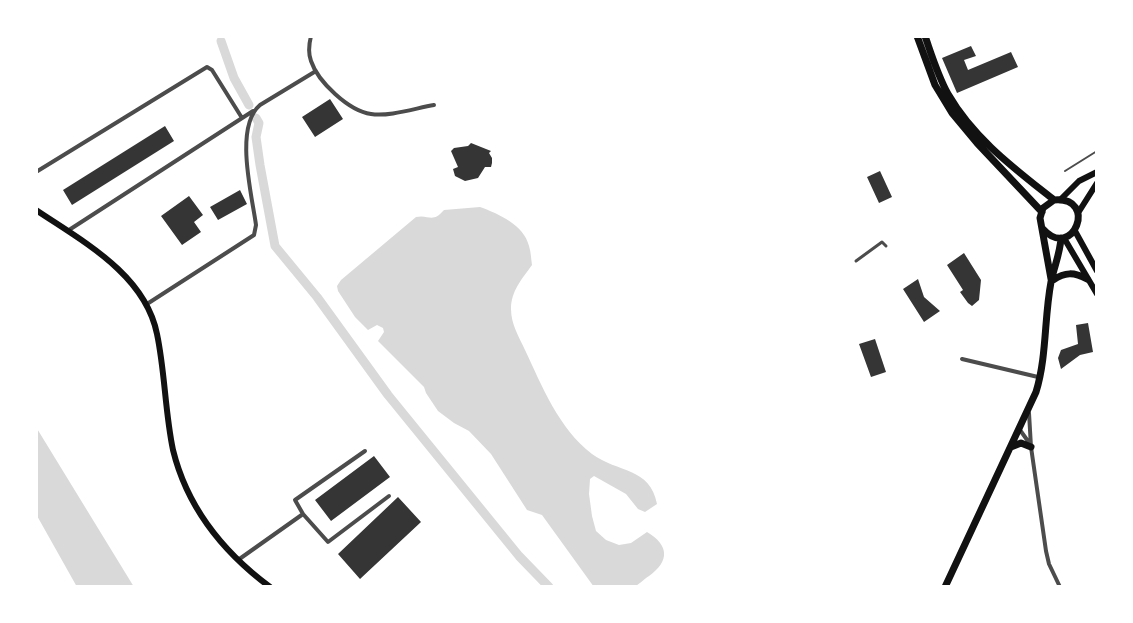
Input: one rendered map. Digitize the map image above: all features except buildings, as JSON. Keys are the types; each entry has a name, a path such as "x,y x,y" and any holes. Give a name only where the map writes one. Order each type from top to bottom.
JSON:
{"main road":[{"path":"917,36 935,85 952,113 1042,212"},
{"path":"925,36 936,70 949,96 970,125 988,145 1057,200 1072,204 1078,213"},
{"path":"1051,282 1040,218 1042,212 1048,203 1097,172"},
{"path":"1062,238 1075,231 1078,213 1097,183"},
{"path":"36,210 103,256 136,288 147,304 157,332 170,434 188,494 219,540 270,587"},
{"path":"1043,229 1062,238 1097,294"},
{"path":"1075,231 1097,270"},
{"path":"945,587 1011,447 1027,423 1040,378 1051,282 1062,238"},
{"path":"1051,282 1070,273 1087,279"},
{"path":"1011,447 1021,443 1031,447"}],"street":[{"path":"311,36 310,58 316,71 346,103 371,114 434,105"},
{"path":"36,172 207,67 212,70 242,118"},
{"path":"67,231 316,71"},
{"path":"147,304 254,235 256,225 247,133 255,110"},
{"path":"856,261 882,242 886,246"},
{"path":"962,359 1040,378"},
{"path":"1027,423 1046,551 1060,587"},
{"path":"1020,430 1031,447"},
{"path":"365,451 295,500 328,542 389,496"},
{"path":"238,560 303,514"}],"lane":[{"path":"1065,171 1097,151"}],"shaded area":[{"path":"480,207 516,226 529,246 532,265 515,291 511,315 552,406 580,444 602,460 640,477 653,492 657,504 645,512 638,509 626,494 594,476 590,479 589,494 596,531 606,540 619,545 631,543 647,532 663,548 661,565 635,586 594,587 542,515 527,510 491,454 469,431 438,411 424,387 378,341 383,328 377,325 368,330 338,291 341,280 416,217 433,218 444,210"},
{"path":"36,427 134,587 77,587 36,514"}],"waterway":[{"path":"221,41 234,78 249,105"},
{"path":"256,118 259,123 256,137 260,165 275,246 317,297 388,395 519,556 549,587"}]}
